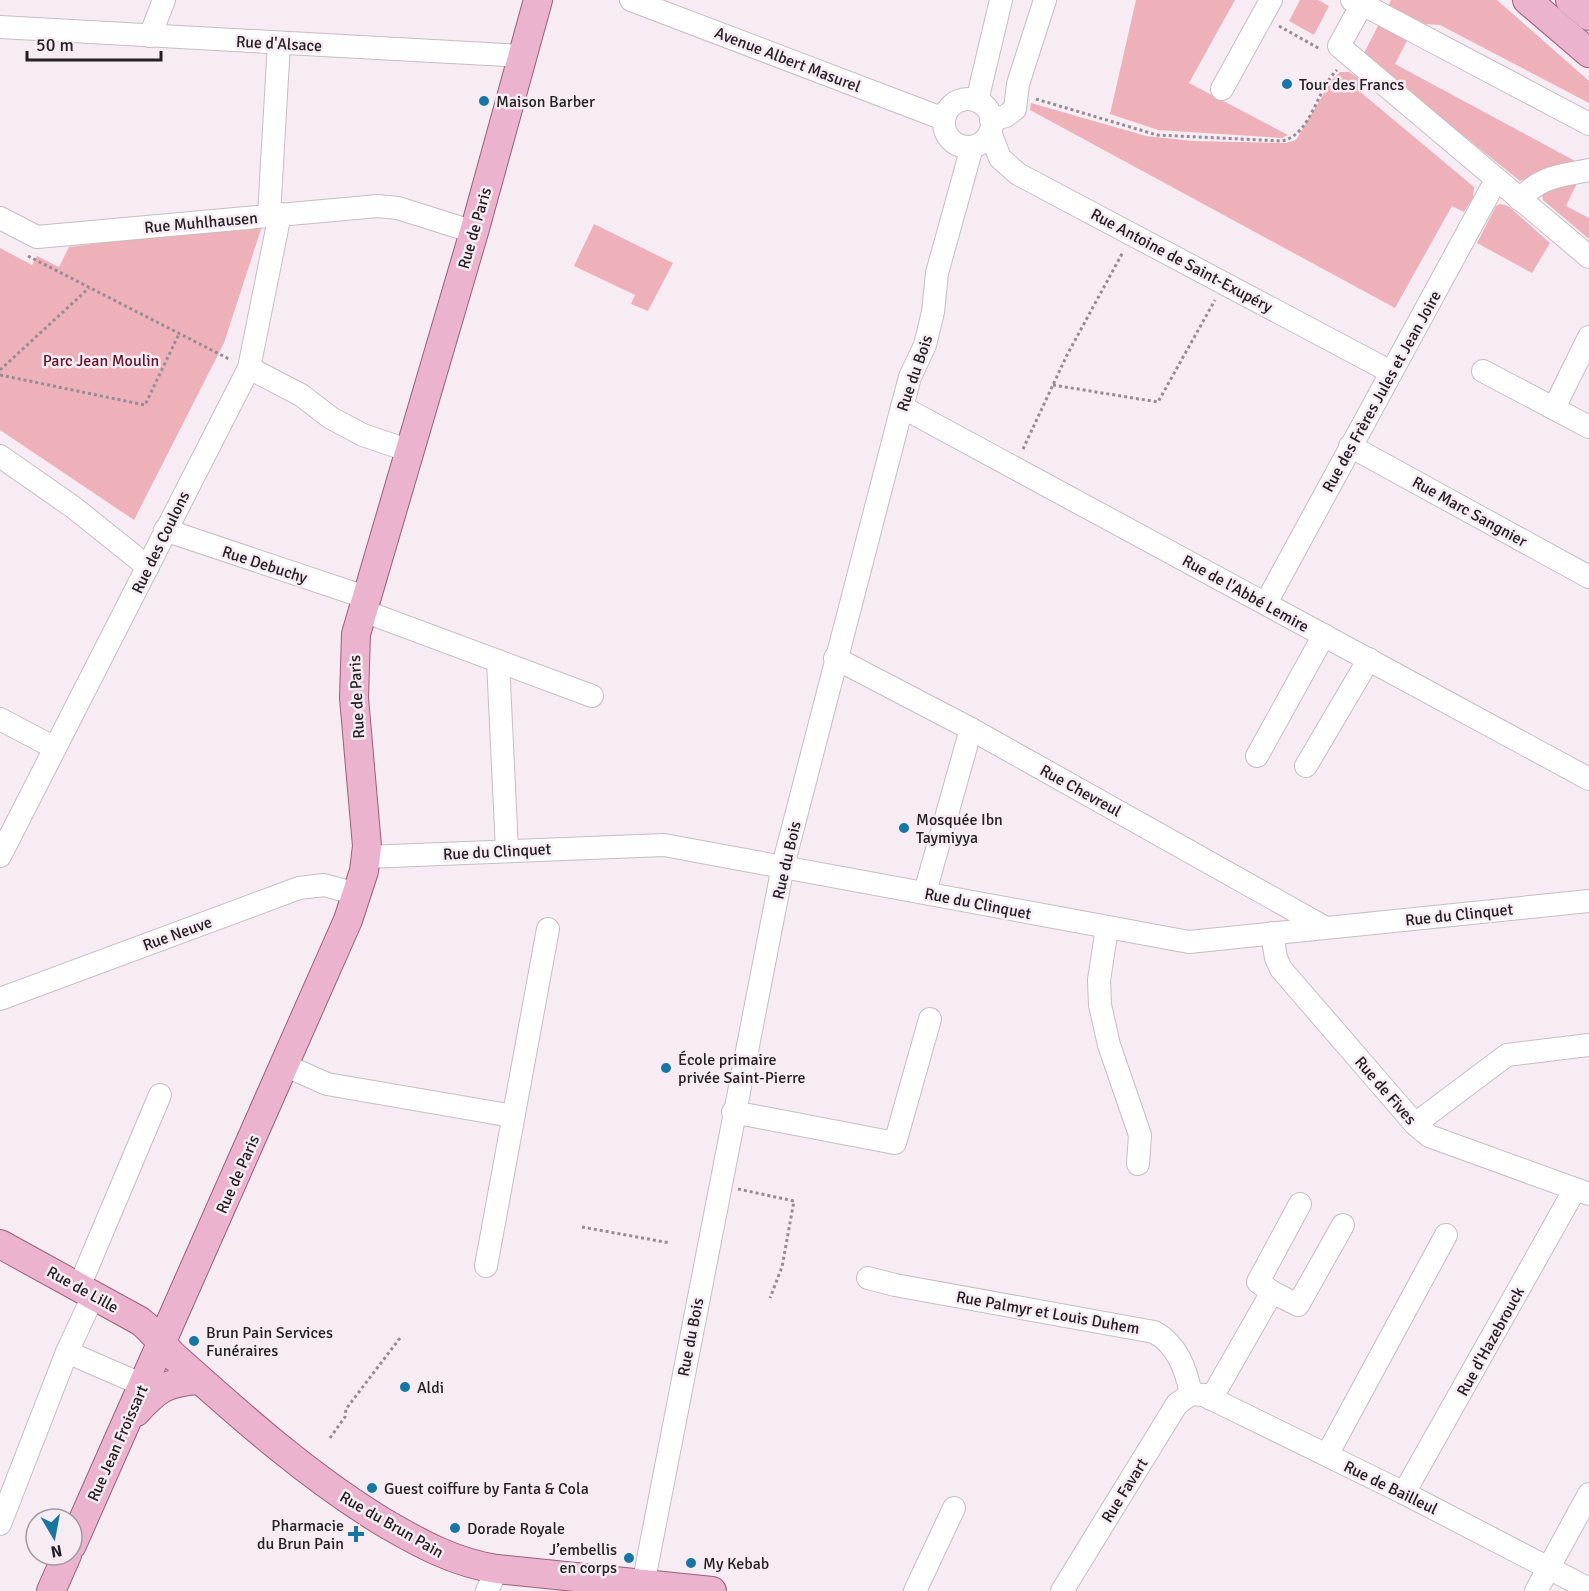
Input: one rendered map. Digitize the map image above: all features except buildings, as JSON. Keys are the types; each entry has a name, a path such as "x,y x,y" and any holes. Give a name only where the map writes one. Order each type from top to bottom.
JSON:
{"main road":[{"name":"Rue de Paris","path":"162,1341 357,894 366,857 353,679 354,647 363,603 474,232 538,0"},
{"path":"1527,0 1589,53"},
{"path":"1570,0 1589,16"},
{"name":"Rue de Lille","path":"0,1244 140,1321 162,1341"},
{"name":"Rue du Brun Pain","path":"162,1341 200,1380 291,1459 357,1506 447,1556 467,1563 492,1580 643,1585 711,1591"},
{"name":"Rue Jean Froissart","path":"84,1518 162,1341"},
{"path":"126,1423 161,1387 179,1381 200,1380"},
{"path":"51,1591 62,1567"}],"street":[{"path":"150,36 164,0"},
{"name":"Avenue Albert Masurel","path":"631,0 944,118"},
{"path":"977,101 1001,0"},
{"path":"991,126 986,108 977,101 958,101 949,108 944,118 945,130 951,140 960,146 972,147 983,142 991,126 1015,109 1018,84 1045,0"},
{"path":"1589,124 1357,2 1332,53 1496,180 1589,257"},
{"path":"1222,89 1266,8"},
{"name":"Rue d'Alsace","path":"0,27 522,56"},
{"name":"Rue Muhlhausen","path":"0,218 37,237 275,215 279,43"},
{"name":"Rue Antoine de Saint-Exupéry","path":"991,126 1000,158 1013,170 1391,372"},
{"name":"Rue du Bois","path":"643,1585 733,1112 783,866 835,658 910,377 925,345 933,312 937,273 972,147"},
{"path":"1520,200 1530,187 1539,182 1589,170"},
{"name":"Rue des Frères Jules et Jean Joire","path":"1266,603 1496,180"},
{"path":"275,215 389,207 474,232"},
{"name":"Rue des Coulons","path":"0,856 249,368 275,215"},
{"path":"1554,408 1589,337"},
{"path":"249,368 301,395 331,418 363,435 410,451"},
{"path":"1483,371 1589,427"},
{"name":"Rue de l'Abbé Lemire","path":"902,407 1589,778"},
{"name":"Rue Marc Sangnier","path":"1350,446 1589,577"},
{"path":"0,456 73,507 101,531 150,562"},
{"name":"Rue Debuchy","path":"165,530 363,603 498,661 592,696"},
{"path":"1257,756 1324,635"},
{"name":"Rue Chevreul","path":"835,658 972,729 1324,927"},
{"path":"1306,766 1369,659"},
{"path":"498,661 507,850"},
{"path":"0,719 55,748"},
{"path":"926,892 972,729"},
{"name":"Rue du Clinquet","path":"366,857 664,845 1189,942 1589,901"},
{"name":"Rue Neuve","path":"0,999 299,888 324,885 357,894"},
{"path":"1107,928 1099,980 1100,1005 1112,1055 1140,1135 1138,1164"},
{"path":"486,1266 548,929"},
{"name":"Rue de Fives","path":"1272,933 1276,958 1281,969 1415,1124 1437,1140 1582,1192"},
{"path":"733,1112 896,1143 930,1019"},
{"path":"1415,1124 1507,1054 1589,1045"},
{"path":"284,1065 327,1084 513,1116"},
{"path":"0,1524 67,1352 86,1291 160,1095"},
{"name":"Rue d'Hazebrouck","path":"1404,1493 1582,1192"},
{"path":"1300,1204 1258,1282 1298,1305 1343,1225"},
{"path":"1327,1455 1446,1235"},
{"name":"Rue Palmyr et Louis Duhem","path":"868,1278 895,1285 1154,1332 1171,1344 1201,1396"},
{"name":"Rue Favart","path":"1062,1591 1177,1404 1201,1396 1272,1292"},
{"path":"67,1352 143,1385"},
{"name":"Rue de Bailleul","path":"1201,1396 1404,1493 1589,1589"},
{"path":"1536,1591 1589,1494"},
{"path":"915,1591 954,1508"}],"path":[{"path":"1017,93 1157,135 1282,141 1293,138 1300,131 1329,78 1339,69 1332,53 1266,8"},
{"path":"1014,467 1053,385 1133,234"},
{"path":"26,255 249,368"},
{"path":"1053,385 1158,402 1225,282"},
{"path":"0,370 89,288"},
{"path":"0,375 145,405 179,334"},
{"path":"733,1188 794,1201 782,1267 770,1298"},
{"path":"582,1227 670,1243"},
{"path":"330,1438 345,1417 346,1410 399,1338"}],"green space":[{"path":"1136,0 1235,0 1189,83 1288,135 1282,138 1158,130 1110,114"},
{"path":"1300,0 1318,0 1329,6 1314,35 1289,21"},
{"path":"1391,0 1497,0 1589,81 1589,103 1440,25 1423,24 1387,9"},
{"path":"1381,20 1410,35 1395,64 1577,162 1520,181 1363,55"},
{"path":"1340,72 1349,72 1363,81 1358,90 1474,187 1473,198 1464,212 1452,206 1395,308 1030,110 1031,103 1146,136 1193,141 1286,143 1296,140 1332,80"},
{"path":"1578,181 1566,206 1589,218 1589,239 1543,200 1542,194 1547,189"},
{"path":"1500,204 1508,206 1550,243 1532,273 1477,243 1496,206"},
{"name":"Parc Jean Moulin","path":"263,223 224,343 134,520 0,430 0,248 32,265 37,256 59,267 69,247"},
{"path":"594,224 673,263 648,311 631,304 635,295 574,266"}],"place":[{"name":"Tour des Francs","path":"1287,84"},
{"name":"Maison Barber","path":"484,101"},
{"name":"Mosquée Ibn Taymiyya","path":"904,828"},
{"name":"École primaire privée Saint-Pierre","path":"666,1068"},
{"name":"Brun Pain Services Funéraires","path":"194,1341"},
{"name":"Aldi","path":"405,1387"},
{"name":"Guest coiffure by Fanta & Cola","path":"372,1488"},
{"name":"Dorade Royale","path":"455,1528"},
{"name":"Pharmacie du Brun Pain","path":"356,1534"},
{"name":"J’embellis en corps","path":"629,1558"},
{"name":"My Kebab","path":"691,1563"}]}
